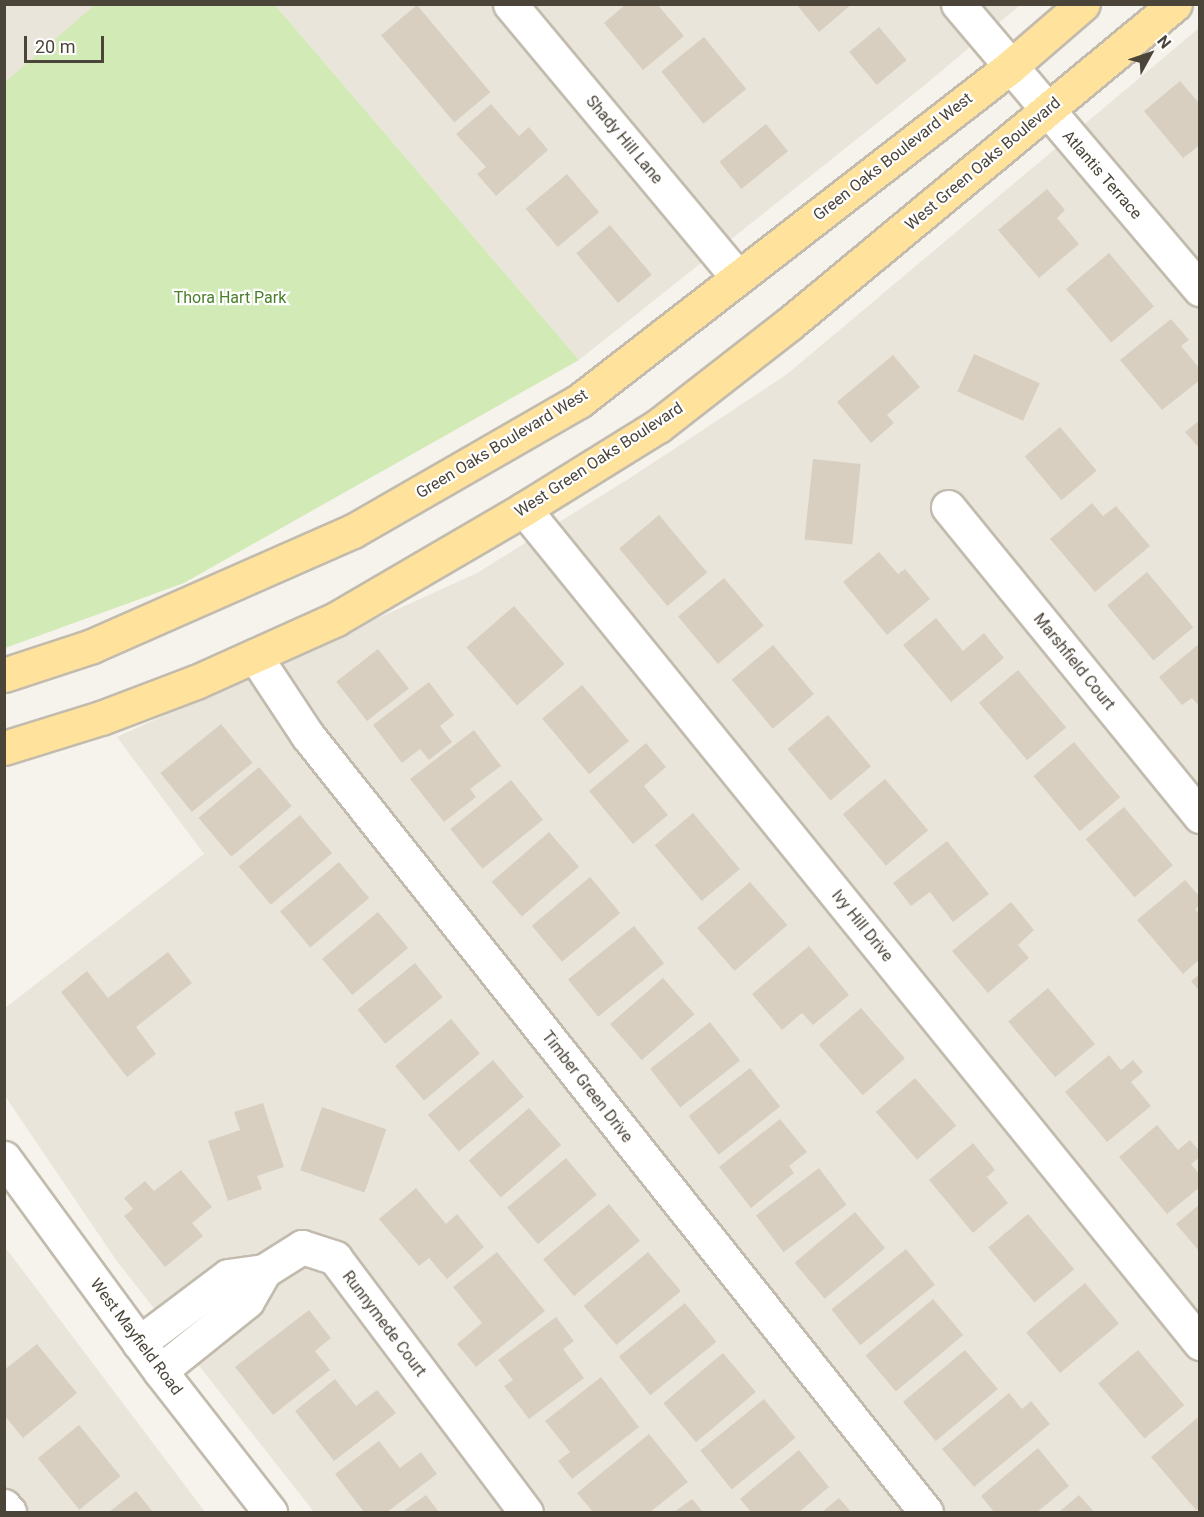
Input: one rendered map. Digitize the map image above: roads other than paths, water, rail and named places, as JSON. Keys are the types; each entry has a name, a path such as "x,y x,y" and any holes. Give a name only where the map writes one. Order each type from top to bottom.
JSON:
{"main road":[{"name":"Green Oaks Boulevard West","path":"4,675 102,642 353,531 579,401 737,276 1010,67 1083,4"},
{"name":"West Green Oaks Boulevard","path":"4,748 101,718 196,682 336,619 524,509 658,426 781,331 1175,4"}],"street":[{"name":"Shady Hill Lane","path":"510,4 737,276"},
{"name":"Atlantis Terrace","path":"958,4 1200,289"},
{"name":"Marshfield Court","path":"948,507 1200,816"},
{"name":"Ivy Hill Drive","path":"524,509 1200,1343"},
{"name":"Timber Green Drive","path":"255,656 308,736 926,1512"},
{"name":"West Mayfield Road","path":"4,1158 160,1371 270,1512"},
{"name":"Runnymede Court","path":"160,1371 247,1301 264,1271 302,1247 335,1258 526,1512"},
{"path":"139,1343 228,1276 264,1271"},
{"path":"4,1506 9,1512"}],"park label":[{"name":"Thora Hart Park","path":"230,298"}]}
